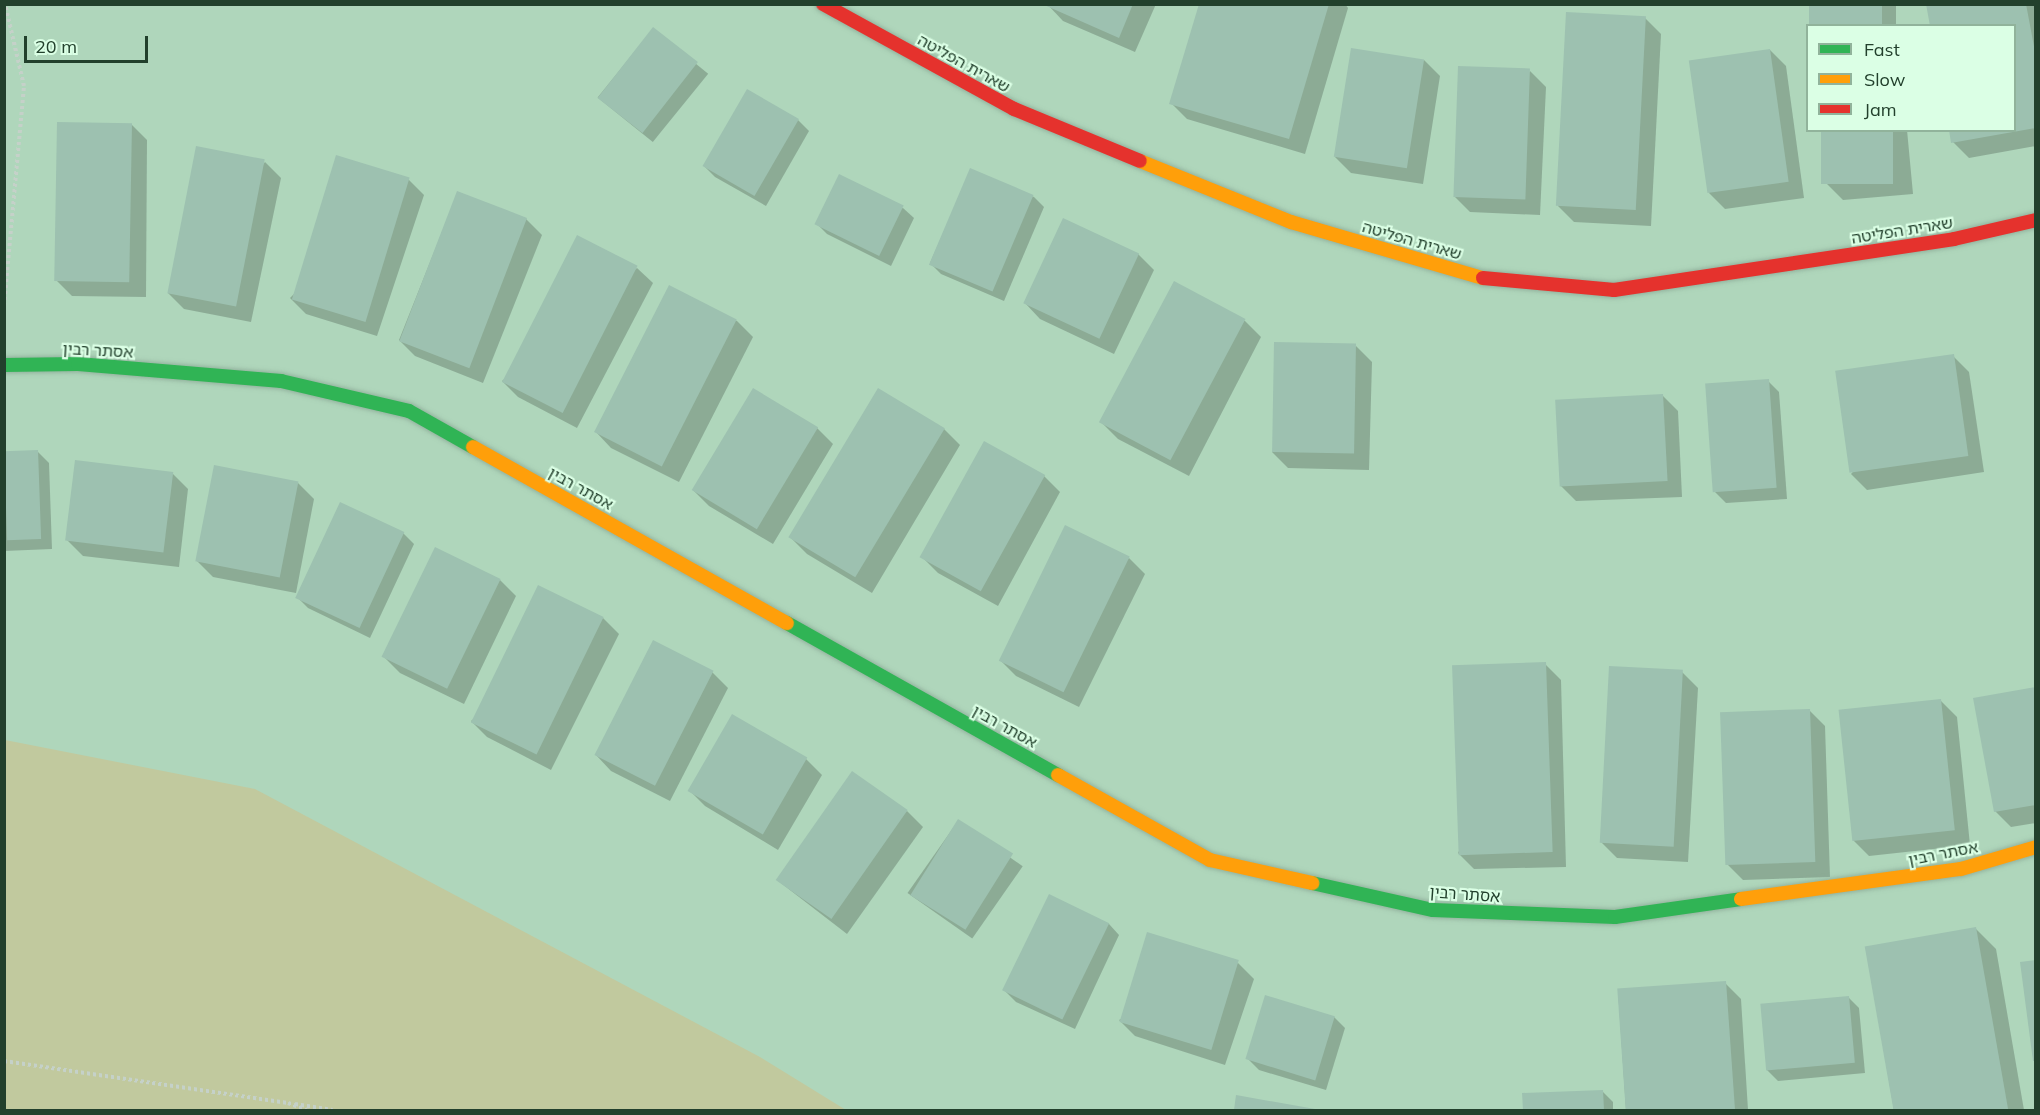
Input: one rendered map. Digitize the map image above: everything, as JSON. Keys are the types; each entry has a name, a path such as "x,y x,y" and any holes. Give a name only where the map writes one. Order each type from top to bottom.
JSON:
{"street":[{"name":"שארית הפליטה","path":"823,4 1025,113 1291,222 1485,278 1614,290 1954,239 2036,220"},
{"name":"אסתר רבין","path":"4,365 78,364 280,381 409,411 1210,860 1433,910 1615,917 1960,869 2036,847"}],"path":[{"path":"4,306 24,86 5,4"},
{"path":"4,1061 333,1110"},
{"path":"288,1103 307,1110"}],"green space":[{"path":"5,740 255,789 760,1057 846,1110 5,1110"}],"building":[{"path":"1042,4 1133,4 1119,38"},
{"path":"1199,4 1329,4 1289,139 1169,104"},
{"path":"1809,4 1882,4 1882,24 1809,24"},
{"path":"1926,4 2026,4 2036,57 2036,128 2016,132 2016,24 1930,24"},
{"path":"1566,12 1646,16 1636,210 1556,206"},
{"path":"653,27 698,62 643,133 598,98"},
{"path":"1351,48 1424,60 1407,168 1334,157"},
{"path":"1770,49 1789,182 1707,193 1689,60"},
{"path":"1458,66 1530,69 1525,199 1453,197"},
{"path":"747,89 799,119 754,196 702,166"},
{"path":"57,122 132,123 129,282 54,281"},
{"path":"1821,132 1893,132 1893,184 1821,184"},
{"path":"1949,132 2013,132 1951,143"},
{"path":"196,146 265,159 236,307 167,293"},
{"path":"336,155 410,178 365,322 292,299"},
{"path":"970,168 1034,195 992,292 929,265"},
{"path":"839,174 904,206 879,256 814,224"},
{"path":"457,191 527,218 469,368 399,341"},
{"path":"1063,218 1139,253 1099,339 1023,303"},
{"path":"577,235 638,266 563,413 502,382"},
{"path":"1174,281 1246,319 1170,460 1099,422"},
{"path":"669,285 737,320 662,467 594,432"},
{"path":"1274,342 1356,343 1354,453 1272,452"},
{"path":"1954,354 1968,456 1850,473 1835,371"},
{"path":"1769,379 1777,488 1713,492 1705,383"},
{"path":"753,388 818,427 757,529 692,490"},
{"path":"878,388 945,428 855,577 788,537"},
{"path":"1663,394 1668,481 1560,487 1555,400"},
{"path":"984,441 1045,475 981,591 920,557"},
{"path":"38,450 41,539 7,540 4,451"},
{"path":"75,460 173,472 163,552 65,540"},
{"path":"214,465 298,481 280,578 195,561"},
{"path":"340,502 404,532 360,628 295,598"},
{"path":"1065,525 1130,557 1064,692 999,661"},
{"path":"435,547 501,579 447,689 382,657"},
{"path":"538,585 604,617 537,755 471,723"},
{"path":"653,640 714,671 655,786 594,755"},
{"path":"1546,662 1553,852 1459,855 1452,665"},
{"path":"1609,666 1683,670 1674,847 1600,843"},
{"path":"2036,687 2036,805 1994,812 1973,698"},
{"path":"1941,699 1955,830 1852,841 1839,710"},
{"path":"1810,709 1815,862 1725,865 1720,712"},
{"path":"732,714 807,758 763,835 688,791"},
{"path":"852,771 908,810 831,919 776,880"},
{"path":"958,819 1013,853 965,930 910,895"},
{"path":"1049,894 1109,923 1062,1020 1002,990"},
{"path":"1976,927 2008,1110 1894,1110 1865,947"},
{"path":"1147,932 1239,960 1211,1050 1120,1022"},
{"path":"2036,960 2036,1061 2033,1061 2020,962"},
{"path":"1726,981 1735,1110 1626,1110 1617,989"},
{"path":"1265,995 1335,1016 1315,1080 1245,1059"},
{"path":"1849,996 1855,1063 1766,1071 1760,1004"},
{"path":"1603,1090 1604,1110 1523,1110 1522,1093"},
{"path":"1236,1095 1315,1109 1315,1110 1234,1110"}],"traffic: fast":[{"path":"4,365 78,364 281,381 409,411 473,447"},
{"path":"787,623 1058,775"},
{"path":"1312,883 1433,910 1615,917 1741,899"}],"traffic: slow":[{"path":"1140,161 1291,222 1483,278"},
{"path":"473,447 787,623"},
{"path":"1058,775 1210,860 1312,883"},
{"path":"1741,899 1961,869 2036,847"}],"traffic: jam":[{"path":"823,4 1014,109 1140,161"},
{"path":"1483,278 1614,290 1954,239 2036,220"}]}
